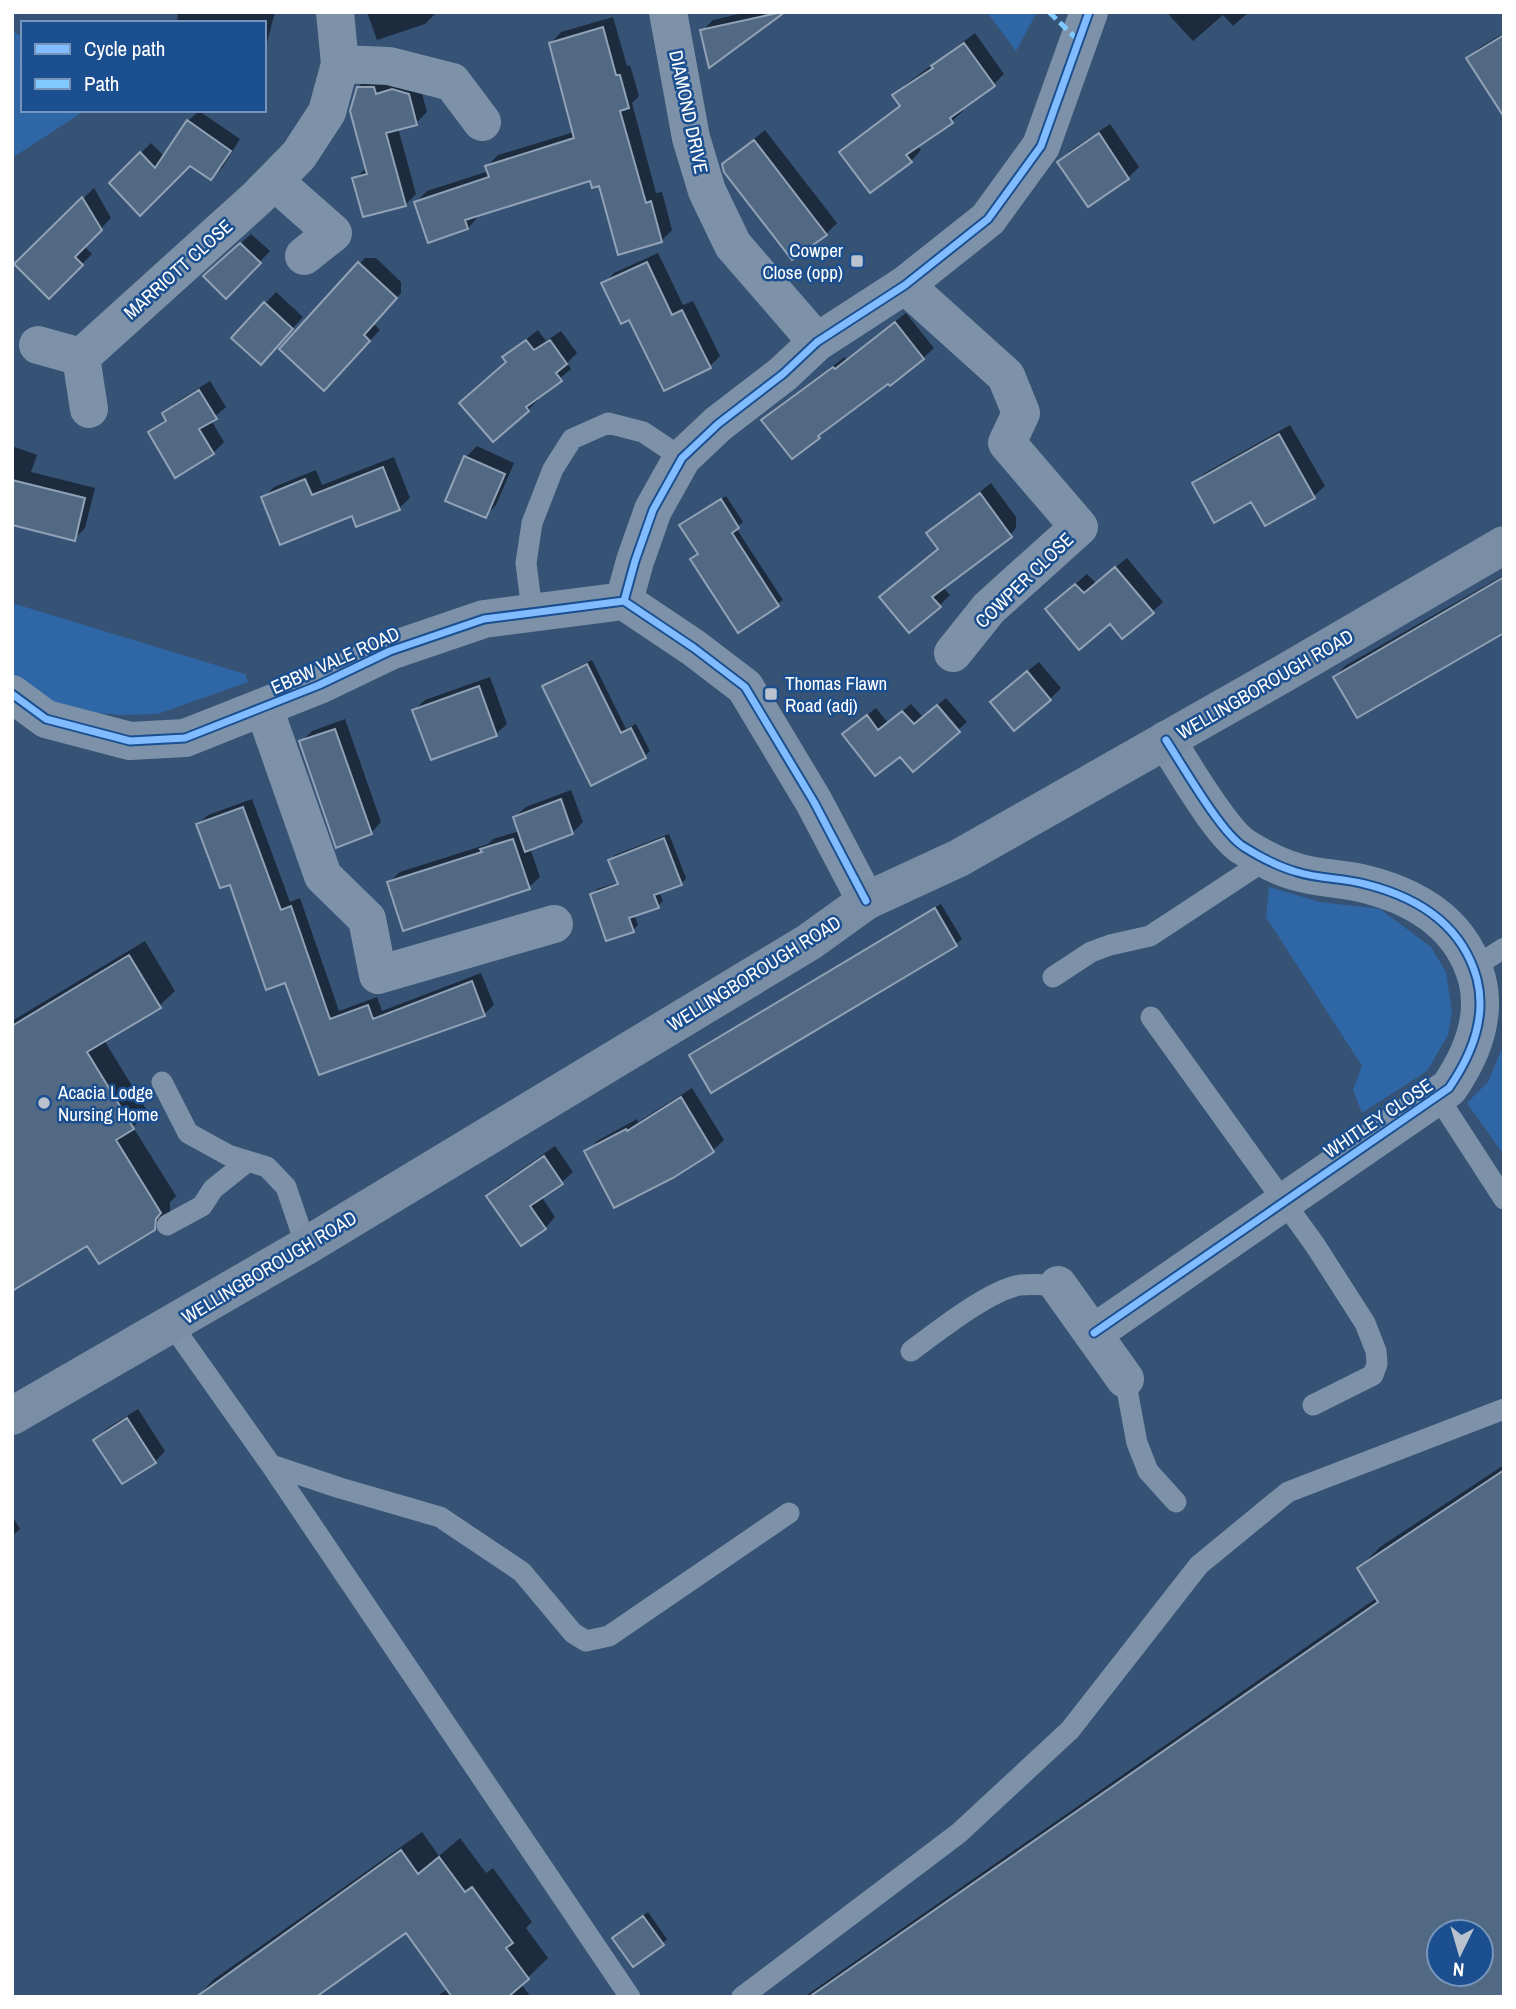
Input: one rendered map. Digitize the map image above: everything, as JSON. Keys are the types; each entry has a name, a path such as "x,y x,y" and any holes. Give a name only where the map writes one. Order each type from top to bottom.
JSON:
{"main road":[{"name":"WELLINGBOROUGH ROAD","path":"12,1416 306,1246 809,942 866,901 959,858 1504,545"}],"street":[{"name":"MARRIOTT CLOSE","path":"81,357 299,155 327,112 340,64 335,12"},
{"path":"866,901 814,802 745,687 625,601 635,561 653,510 682,458 718,424 783,374 817,342 905,285 988,219 1041,146 1089,12"},
{"name":"DIAMOND DRIVE","path":"671,13 691,138 707,191 733,245 817,342"},
{"path":"340,64 389,66 452,82 482,122"},
{"path":"274,181 333,233 304,257"},
{"name":"COWPER CLOSE","path":"905,285 1006,376 1021,413 1007,443 1079,527 989,608 953,653"},
{"path":"38,345 81,357 89,409"},
{"name":"EBBW VALE ROAD","path":"12,694 46,719 130,741 185,738 319,685 390,651 484,619 625,601"},
{"path":"264,708 323,876 367,919 378,975 554,924"},
{"name":"WHITLEY CLOSE","path":"1094,1333 1438,1097 1449,1088 1463,1068 1492,1013 1479,989 1489,957 1455,934 1430,910 1400,895 1376,887 1297,873 1241,846 1222,824 1166,740"},
{"path":"1058,1285 1125,1379"}],"lane":[{"path":"532,611 527,563 532,523 553,469 572,439 608,423 643,432 682,458"},
{"path":"1053,977 1091,952 1150,936 1267,859"},
{"path":"1151,1017 1315,1245 1365,1322 1376,1351 1377,1364 1373,1375 1313,1405"},
{"path":"162,1082 188,1133 229,1154 267,1167 286,1187 306,1246"},
{"path":"1438,1097 1504,1199"},
{"path":"167,1225 202,1206 213,1189 248,1161"},
{"path":"911,1351 965,1312 995,1295 1017,1286 1058,1285"},
{"path":"172,1325 271,1465 630,1997"},
{"path":"1125,1379 1137,1443 1148,1471 1175,1502"},
{"path":"742,1997 959,1833 1070,1730 1199,1565 1288,1492 1504,1409"},
{"path":"271,1465 340,1489 440,1517 522,1572 573,1633 586,1640 609,1636 789,1513"}],"shaded area":[{"path":"987,12 1037,12 1016,51"},
{"path":"12,31 21,36 21,112 83,112 12,158"},
{"path":"12,603 245,674 248,682 158,714 120,715 76,711 29,693 12,679"},
{"path":"1269,887 1320,902 1380,909 1431,947 1446,972 1452,1012 1448,1035 1427,1071 1362,1113 1353,1090 1362,1066 1266,917"},
{"path":"1504,1044 1504,1155 1467,1103 1488,1082"}],"building":[{"path":"785,12 709,68 700,30"},
{"path":"603,27 616,75 620,75 629,108 620,111 646,203 651,201 662,242 618,255 599,186 592,188 590,181 465,220 468,229 428,243 414,202 489,177 485,166 574,138 549,43"},
{"path":"1504,35 1504,117 1466,58"},
{"path":"964,43 995,86 950,118 953,123 906,155 912,162 870,193 839,152 900,106 892,95 933,68 931,66"},
{"path":"357,87 374,87 376,94 392,89 409,94 417,125 386,133 406,206 363,217 352,178 367,174 350,111"},
{"path":"187,120 231,151 211,180 190,166 140,216 109,183 140,152 155,168"},
{"path":"1099,133 1129,179 1088,207 1057,162"},
{"path":"754,140 827,235 792,260 724,172 722,164"},
{"path":"82,197 102,230 75,257 83,265 49,299 14,264"},
{"path":"240,243 261,263 226,299 203,276"},
{"path":"358,262 397,298 364,335 370,341 324,391 279,349"},
{"path":"647,262 672,315 682,310 711,368 664,391 629,320 621,324 601,283"},
{"path":"264,302 293,329 261,365 231,338"},
{"path":"895,322 924,359 818,436 820,438 792,459 761,420 833,367 835,369"},
{"path":"526,340 534,350 550,340 567,364 556,373 562,381 526,407 529,411 493,442 459,403 506,362 502,357"},
{"path":"199,390 217,419 199,429 214,454 175,478 148,432 166,421 162,413"},
{"path":"1279,434 1315,498 1265,526 1251,502 1214,523 1192,483"},
{"path":"464,456 505,474 486,518 445,501"},
{"path":"383,467 400,510 356,527 352,516 280,545 261,497 305,479 312,495"},
{"path":"12,480 85,498 75,541 12,525"},
{"path":"980,493 1012,537 932,597 941,607 909,633 879,597 938,549 926,533"},
{"path":"721,499 739,528 732,533 779,606 738,633 690,559 698,554 679,525"},
{"path":"1115,567 1154,613 1122,639 1110,624 1079,650 1045,609 1075,584 1084,593"},
{"path":"1504,577 1504,633 1357,718 1333,677"},
{"path":"587,664 621,733 631,728 646,758 591,786 542,686"},
{"path":"1027,671 1051,700 1014,731 990,702"},
{"path":"479,686 497,736 431,760 412,710"},
{"path":"937,705 960,732 913,772 900,757 875,776 842,734 867,715 878,730 902,711 914,724"},
{"path":"335,729 372,834 336,848 299,741"},
{"path":"561,799 573,834 525,852 513,817"},
{"path":"243,807 281,910 291,906 330,1019 368,1005 373,1019 472,981 485,1016 319,1075 285,983 266,990 230,885 220,888 196,824"},
{"path":"664,838 682,885 654,895 659,908 629,918 634,932 606,941 590,894 618,884 608,860"},
{"path":"513,839 530,889 403,931 387,882 482,852 480,849"},
{"path":"935,908 957,946 711,1093 689,1055"},
{"name":"Acacia Lodge Nursing Home","path":"129,955 161,1008 87,1052 134,1129 116,1140 161,1213 156,1219 155,1230 99,1264 87,1246 12,1291 12,1026"},
{"path":"681,1097 714,1152 673,1178 614,1208 584,1151 626,1129 627,1131"},
{"path":"544,1156 563,1184 530,1206 546,1229 521,1246 486,1196"},
{"path":"127,1418 156,1463 122,1484 93,1440"},
{"path":"1504,1470 1504,1997 809,1997 1378,1602 1357,1568"},
{"path":"401,1850 418,1874 439,1857 465,1892 472,1887 513,1943 506,1948 529,1979 508,1997 452,1997 406,1933 316,1997 196,1997"},
{"path":"643,1916 664,1945 633,1967 612,1938"}],"marked path":[{"path":"1049,12 1079,41"}],"cycle path":[{"path":"624,601 653,510 682,458 718,424 783,374 817,342 905,285 988,219 1041,146 1089,12"},
{"path":"12,694 46,719 130,741 185,738 319,685 390,651 484,619 624,601 694,648 745,687 814,802 866,901"},
{"path":"1094,1333 1449,1088 1470,1050 1480,1008 1477,979 1470,960 1449,928 1435,916 1419,905 1384,890 1290,870 1244,847 1224,828 1166,740"}],"place":[{"name":"Cowper Close (opp)","path":"857,261"},
{"name":"Thomas Flawn Road (adj)","path":"771,694"},
{"name":"Acacia Lodge Nursing Home","path":"44,1103"}]}
